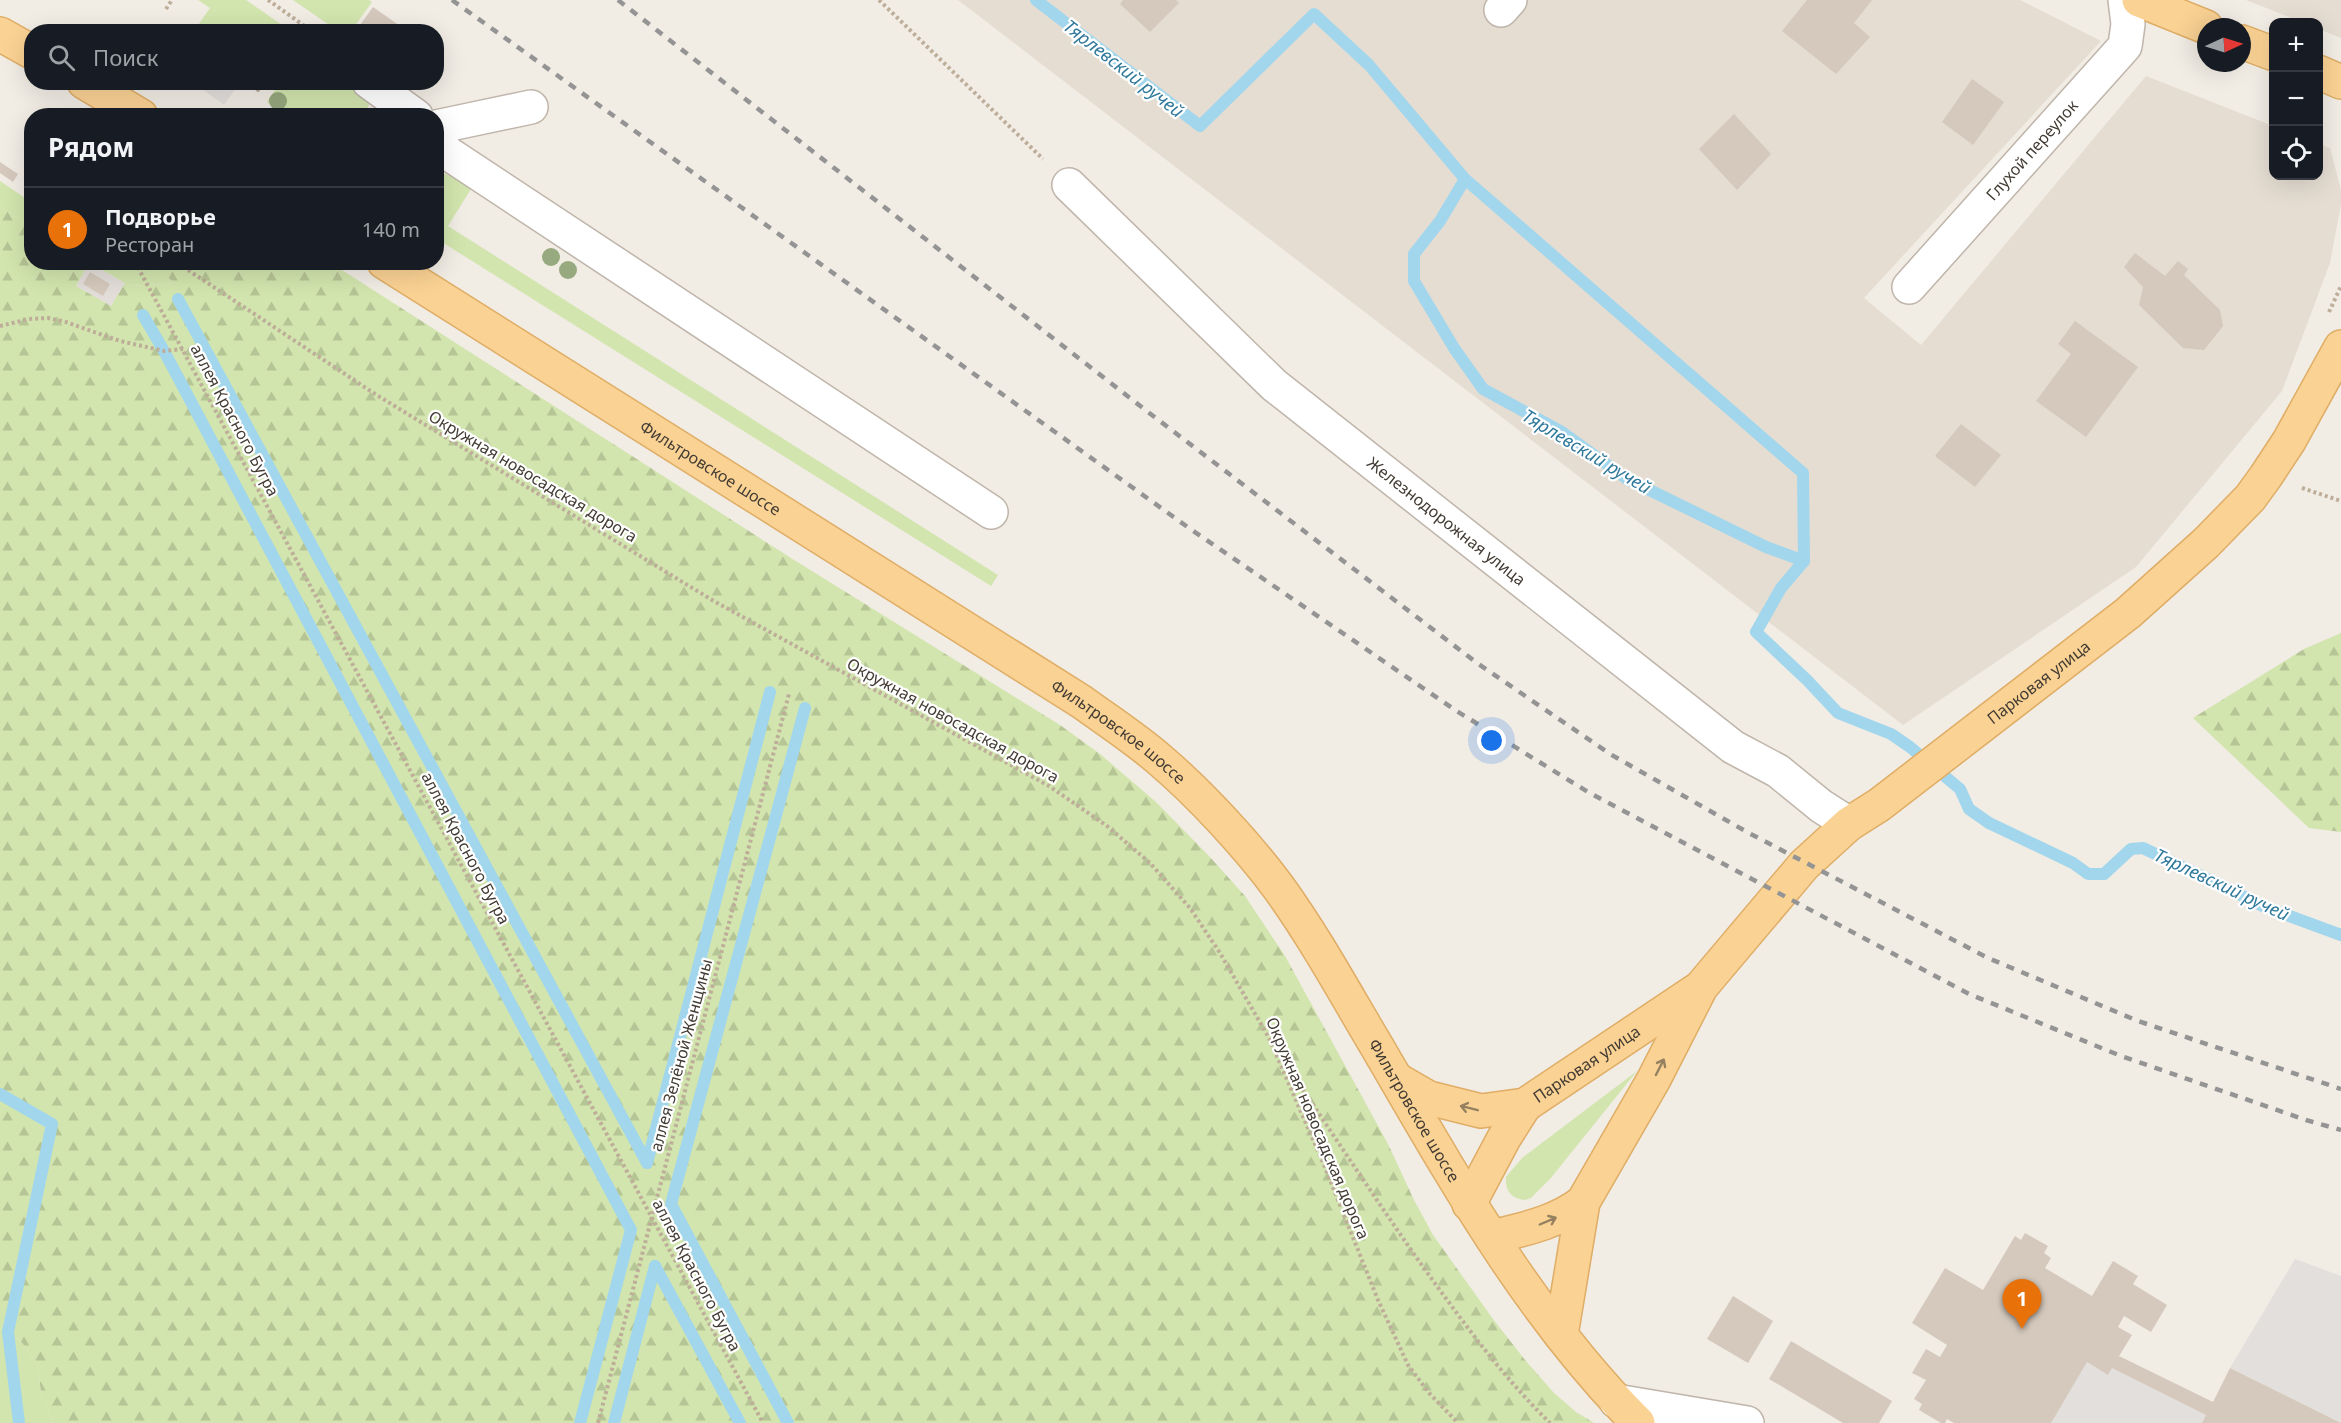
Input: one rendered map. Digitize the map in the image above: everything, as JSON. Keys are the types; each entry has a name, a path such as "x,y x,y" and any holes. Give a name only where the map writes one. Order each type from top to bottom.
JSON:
{"main road":[{"path":"2139,0 2197,23"},
{"path":"0,34 24,48"},
{"path":"2251,45 2269,52"},
{"path":"2323,74 2341,82"},
{"path":"97,90 128,108"},
{"name":"Фильтровское шоссе","path":"397,270 1082,702 1160,760 1222,820 1279,888 1330,967 1469,1204 1561,1335 1627,1412"},
{"name":"Парковая улица","path":"1492,1237 1539,1225 1571,1211 1582,1202 1654,1079 1701,987 1804,865 1849,824 1879,805 2128,613 2206,543 2250,498 2289,441 2341,346"},
{"name":"Парковая улица","path":"1395,1079 1429,1098 1481,1111 1525,1106 1701,987"},
{"path":"1469,1204 1504,1138 1525,1106"},
{"path":"1561,1335 1582,1202"}],"street":[{"name":"Глухой переулок","path":"1909,287 2125,46 2128,24 2125,0"},
{"path":"380,90 405,108"},
{"path":"444,126 471,118 531,107"},
{"path":"444,148 446,152 991,512"},
{"name":"Железнодорожная улица","path":"1069,185 1274,386 1733,747 1778,771 1821,806 1849,824"},
{"path":"1627,1412 1747,1423"}],"path":[{"path":"166,9 172,0"},
{"path":"268,0 301,24"},
{"path":"879,0 1069,185"},
{"name":"аллея Красного Бугра","path":"140,270 763,1423"},
{"name":"Окружная новосадская дорога","path":"188,270 375,394 712,600 1049,786 1107,826 1150,863 1190,909 1220,953 1269,1038 1324,1165 1378,1300 1408,1365 1428,1393 1458,1423"},
{"path":"2328,315 2341,286"},
{"path":"0,326 29,319 48,318 120,341 164,351 183,349"},
{"name":"аллея Зелёной Женщины","path":"597,1423 789,694"},
{"path":"1269,1038 1372,1194 1444,1296 1488,1354 1550,1423"}],"shaded area":[{"path":"958,0 2020,0 2101,41 1864,298 1921,345 2146,76 2269,124 2269,180 2323,180 2323,145 2330,148 2341,190 2341,204 2330,263 2282,391 2136,567 1903,725"},
{"path":"2246,0 2341,0 2341,38 2323,31 2323,18 2292,18"},
{"path":"204,90 234,90 224,105"},
{"path":"85,270 102,270 125,283 111,306 76,286"},
{"path":"2295,1259 2341,1276 2341,1423 2230,1368"},
{"path":"2087,1362 2108,1375 2112,1368 2206,1415 2202,1423 2051,1422"}],"green space":[{"path":"198,0 246,0 281,24 199,24 210,8"},
{"path":"293,0 369,0 372,2 356,24 328,24"},
{"path":"275,90 358,90 371,100 368,108 276,108 267,102"},
{"path":"444,174 474,184 448,226 998,575 991,586 444,243"},
{"path":"0,181 24,197 24,222 0,207"},
{"path":"0,207 24,222 24,270 85,270 76,286 111,306 125,283 130,286 176,283 156,270 342,270 791,558 1060,725 1100,754 1156,802 1245,896 1285,956 1388,1144 1433,1235 1525,1360 1554,1393 1576,1412 1594,1423 53,1423 41,1392 37,1364 20,1340 0,1328"},
{"path":"102,270 156,270 177,283 130,286"},
{"path":"2341,633 2341,832 2309,828 2193,718 2304,649"},
{"path":"1637,1071 1550,1179 1531,1198 1520,1199 1510,1193 1506,1177 1522,1158"},
{"path":"0,1328 20,1340 37,1364 41,1392 53,1423 0,1423"}],"building":[{"path":"1123,0 1176,0 1179,3 1150,32 1120,4"},
{"path":"1807,0 1872,0 1854,23 1870,37 1836,74 1782,31"},
{"path":"373,7 397,24 361,24"},
{"path":"1972,79 2004,102 1973,145 1942,122"},
{"path":"1734,114 1771,154 1737,190 1699,149"},
{"path":"0,162 18,174 13,182 0,173"},
{"path":"2135,253 2165,276 2178,261 2188,269 2184,275 2220,310 2223,326 2204,350 2183,348 2139,305 2143,287 2124,267"},
{"path":"90,272 110,284 103,296 83,284"},
{"path":"2075,321 2138,367 2086,437 2036,401 2071,354 2058,344"},
{"path":"1961,424 2001,455 1975,487 1935,456"},
{"path":"2025,1233 2048,1246 2044,1253 2051,1258 2045,1268 2092,1296 2113,1261 2138,1276 2133,1284 2167,1305 2151,1332 2124,1316 2118,1327 2132,1335 2119,1356 2213,1402 2230,1368 2341,1423 2202,1423 2206,1415 2112,1368 2108,1375 2087,1362 2051,1423 1954,1423 1947,1419 1945,1423 1941,1423 1919,1410 1922,1404 1914,1399 1926,1380 1912,1373 1926,1349 1940,1357 1947,1345 1912,1323 1945,1268 1983,1290 2015,1236 2021,1240"},
{"path":"1733,1296 1773,1321 1748,1363 1707,1339"},
{"path":"1791,1341 1892,1401 1879,1423 1843,1423 1769,1379"}],"waterway":[{"name":"Тярлевский ручей","path":"1036,0 1200,126 1314,14 1369,65 1465,179 1440,221 1414,254 1414,281 1454,348 1483,389 1562,432 1627,479 1766,547 1804,561 1781,588 1756,632 1838,713 1891,734 1960,789 1969,809 1989,823 2073,863 2088,874 2104,874 2131,849 2143,848 2265,907 2341,935"},
{"path":"1465,179 1803,473 1804,561"},
{"path":"178,299 647,1163"},
{"path":"143,315 631,1230 580,1423"},
{"path":"647,1163 770,692"},
{"path":"788,1423 671,1204 805,708"},
{"path":"0,1094 52,1124 8,1332 19,1423"},
{"path":"655,1266 740,1423"},
{"path":"614,1423 655,1266"}],"railway":[{"path":"452,0 1189,528 1455,710 1588,792 1969,994 2121,1056 2341,1130"},
{"path":"618,0 1148,412 1477,663 1610,754 1747,832 1988,958 2138,1021 2341,1089"}],"place":[{"name":"Подворье","path":"2022,1329"}]}
